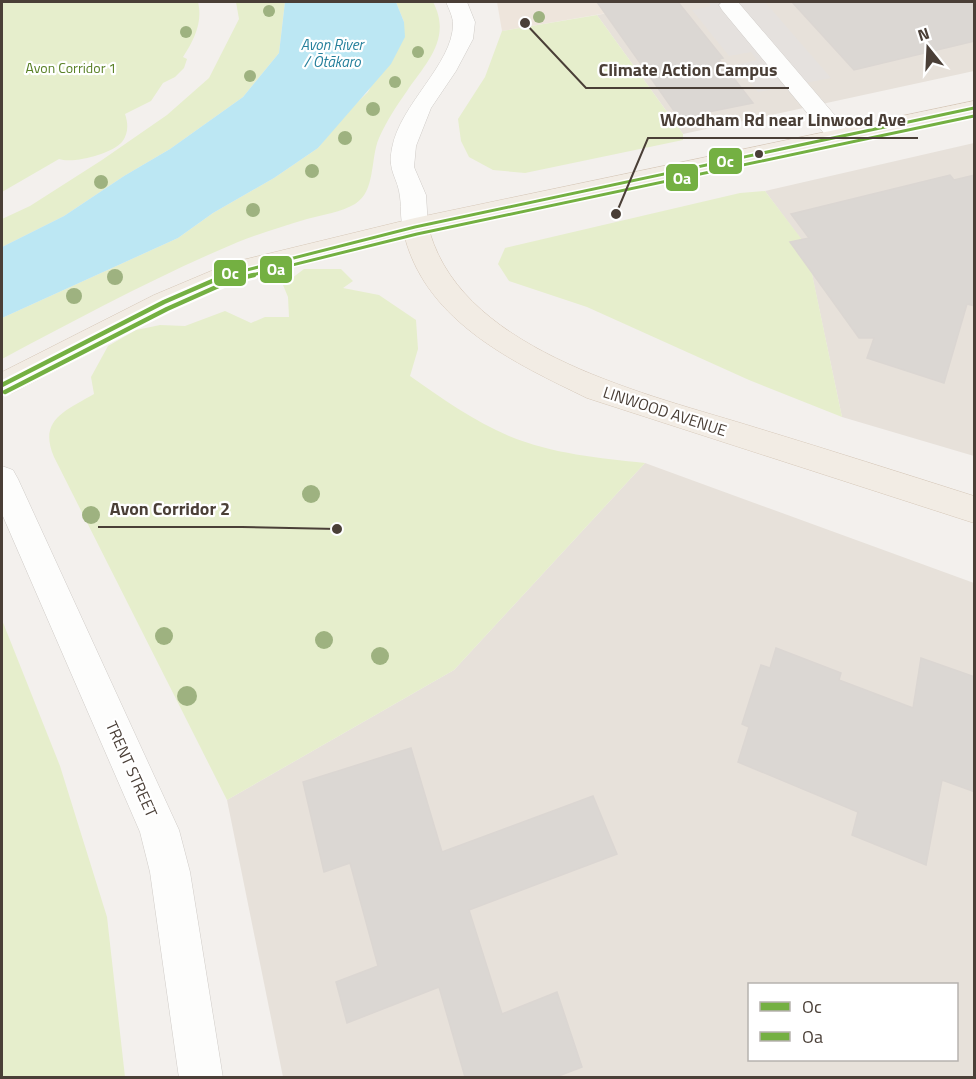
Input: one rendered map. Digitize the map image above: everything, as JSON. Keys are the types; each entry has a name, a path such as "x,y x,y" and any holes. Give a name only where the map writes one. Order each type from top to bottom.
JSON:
{"main road":[{"path":"2,385 164,302 231,273 415,227 975,108"},
{"name":"LINWOOD AVENUE","path":"415,227 427,262 448,294 470,316 500,339 539,362 598,390 975,509"}],"street":[{"path":"415,227 412,195 402,167 404,146 419,108 445,70 462,39 464,22 457,2"},
{"path":"730,5 841,138"},
{"name":"TRENT STREET","path":"2,479 159,830 170,872 201,1077"}],"shaded area":[{"path":"497,2 671,2 502,31"},
{"path":"671,2 974,2 974,71 683,134 597,15"},
{"path":"708,2 765,2 831,78 758,92 736,65 757,60 751,52 729,56 692,10 711,6"},
{"path":"974,143 974,456 842,417 806,246 765,191"},
{"path":"645,463 974,583 974,1077 283,1077 227,800 454,670"}],"green space":[{"name":"Avon Corridor 1","path":"2,2 198,2 199,17 194,37 183,57 187,59 184,68 175,77 163,83 151,101 125,114 127,128 122,142 92,157 73,160 59,159 2,192"},
{"path":"236,2 285,2 279,53 243,97 170,149 64,216 2,247 2,219 30,206 102,160 167,115 209,78 239,19"},
{"path":"396,2 433,2 440,27 435,49 429,60 382,132 376,146 369,183 362,198 344,209 264,233 208,255 118,298 2,359 2,318 178,238 213,213 274,178 318,148 343,116 368,92 404,22"},
{"path":"597,15 683,134 683,140 525,173 493,170 469,157 461,141 458,119 485,77 502,31"},
{"path":"765,191 806,245 842,417 749,380 587,307 509,281 498,264 505,248 740,193"},
{"path":"304,269 341,269 353,281 343,288 379,295 416,320 418,349 410,376 470,416 509,436 542,447 645,463 454,670 227,800 54,457 49,434 57,418 94,394 91,377 108,346 136,330 160,325 185,326 225,311 251,323 265,317 289,317 288,297 283,285"},
{"path":"2,620 60,766 107,917 125,1077 2,1077"}],"water":[{"name":"Avon River / Ōtākaro","path":"285,2 396,2 404,22 405,37 391,64 318,148 274,178 213,213 178,238 2,318 2,247 64,216 170,149 243,97 279,53"}],"building":[{"path":"597,2 678,2 723,58 719,59 753,103 679,118"},
{"path":"792,2 975,2 975,41 854,70"},
{"path":"950,175 954,180 975,175 975,306 967,304 944,383 867,358 874,338 859,338 790,242 809,238 791,214"},
{"path":"776,648 841,673 839,680 913,708 921,658 975,677 975,792 942,780 926,865 852,835 858,812 738,762 749,727 742,724 761,665 770,668"},
{"path":"411,748 442,852 593,796 617,854 469,910 502,1014 557,992 582,1067 556,1077 465,1077 439,987 347,1023 336,982 378,966 350,863 324,872 303,782"}],"transit line":[{"name":"Oc","path":"2,385 164,302 230,273 415,227 974,108"},
{"name":"Oa","path":"5,392 167,309 232,280 417,234 974,116"}],"place":[{"name":"Climate Action Campus","path":"525,23"},
{"name":"Woodham Rd near Linwood Ave","path":"616,214"},
{"name":"Avon Corridor 2","path":"337,529"}]}
